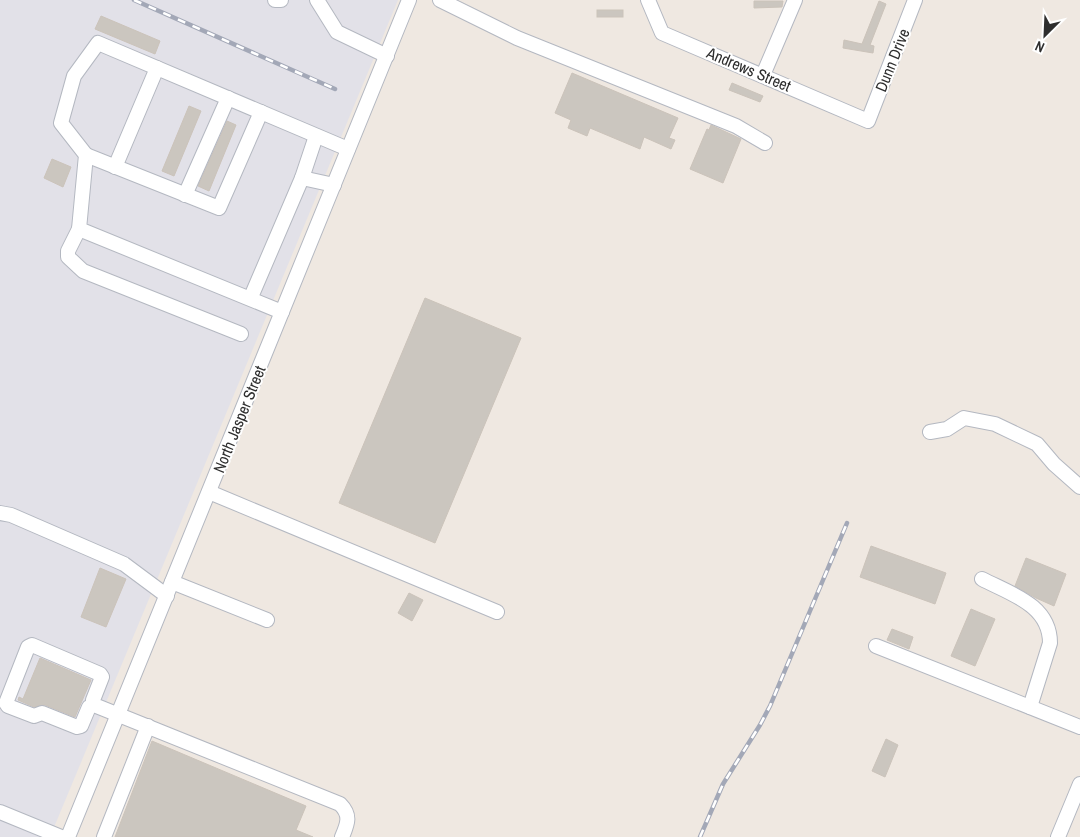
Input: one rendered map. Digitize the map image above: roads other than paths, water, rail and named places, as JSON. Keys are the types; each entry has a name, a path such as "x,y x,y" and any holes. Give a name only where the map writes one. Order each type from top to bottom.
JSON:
{"street":[{"path":"274,0 281,0"},
{"path":"317,0 337,32 387,56"},
{"path":"440,0 517,38 736,126 765,143"},
{"name":"Andrews Street","path":"648,0 662,32 868,121"},
{"path":"763,75 795,0"},
{"name":"Dunn Drive","path":"868,121 916,0"},
{"name":"North Jasper Street","path":"68,837 387,56 407,1"},
{"path":"261,112 219,208 86,156 61,123 74,76 98,43 261,112 316,136 348,149"},
{"path":"115,167 156,68"},
{"path":"185,194 228,98"},
{"path":"250,297 302,178 316,136"},
{"path":"86,156 79,229 68,252 68,257 83,271 241,334"},
{"path":"302,178 334,185"},
{"path":"79,229 250,297 282,312"},
{"path":"930,432 947,429 964,418 996,424 1038,444 1054,464 1080,487"},
{"path":"209,492 497,612"},
{"path":"0,513 11,515 124,564 166,596"},
{"path":"982,579 1036,608 1046,622 1050,632 1050,643 1030,707"},
{"path":"172,582 267,620"},
{"path":"32,645 100,674 102,677 93,700 94,705 89,708 81,726 77,727 42,713 34,716 8,706 6,703 28,647 32,645"},
{"path":"876,646 982,690 1080,727"},
{"path":"94,705 340,804 347,811 348,821 342,837"},
{"path":"104,837 148,726"},
{"path":"1058,837 1080,784"},
{"path":"0,812 61,837"}],"railway":[{"path":"134,0 335,89"},
{"path":"700,837 723,784 770,706 847,523"}]}
